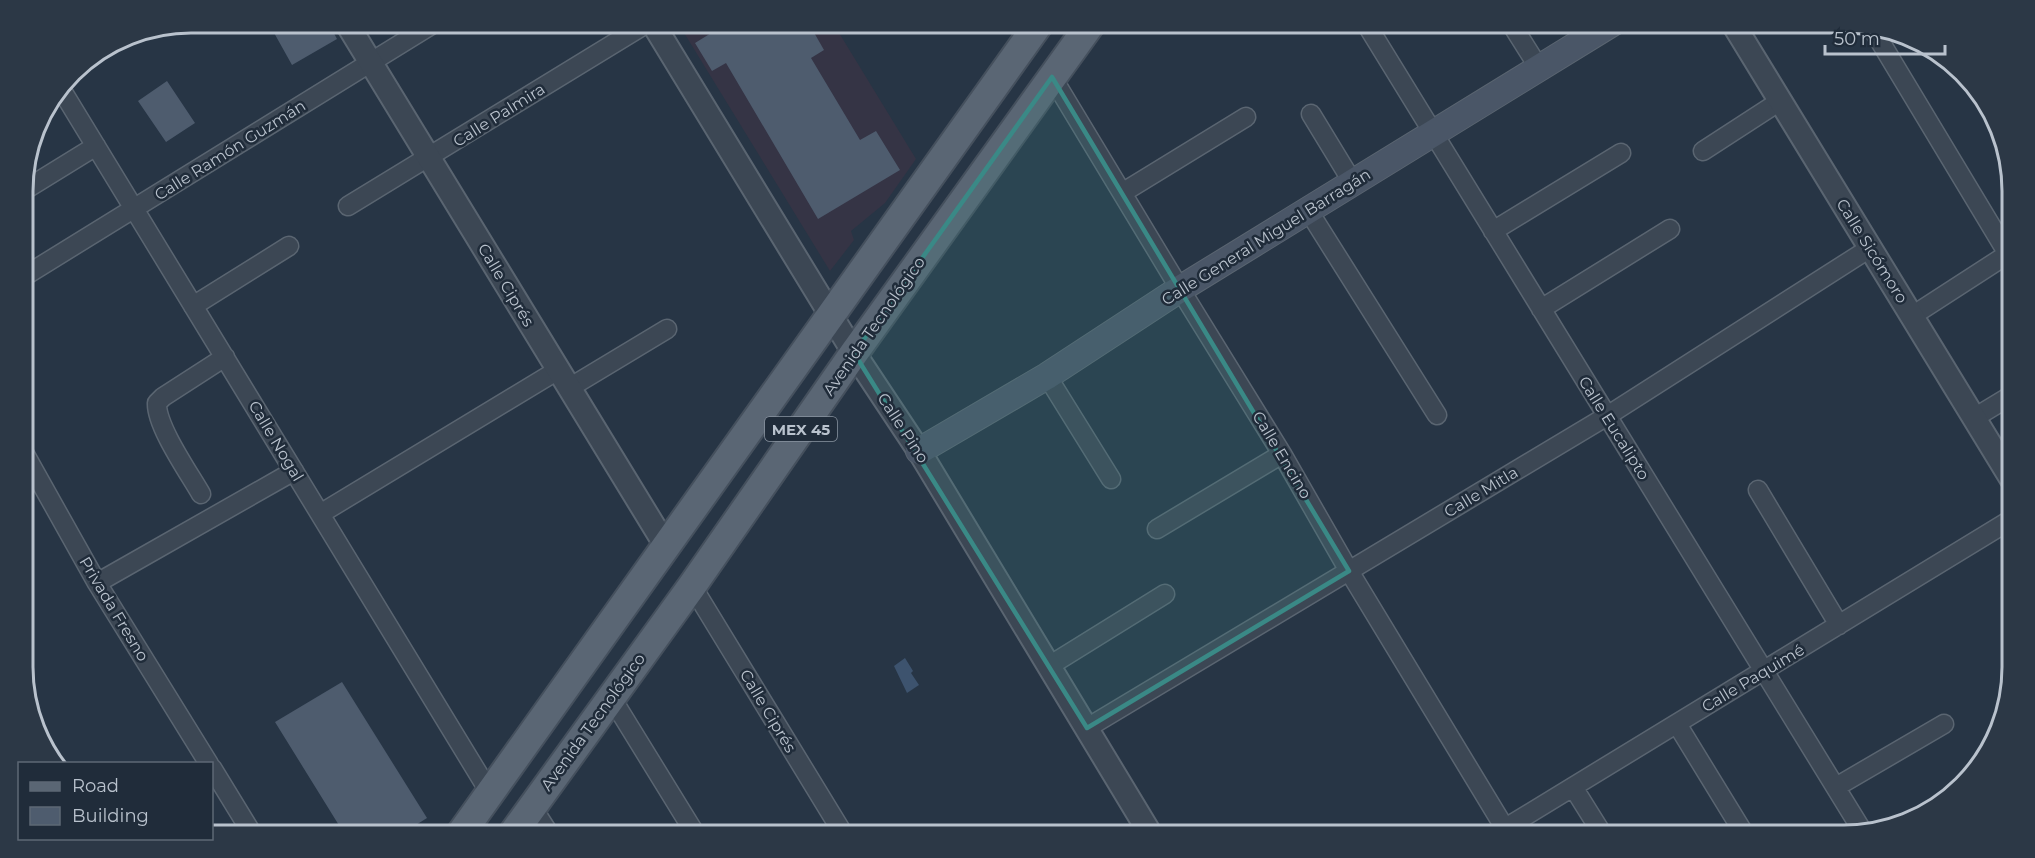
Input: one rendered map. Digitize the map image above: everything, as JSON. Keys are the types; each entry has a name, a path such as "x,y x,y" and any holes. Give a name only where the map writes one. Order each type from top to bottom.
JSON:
{"main road":[{"name":"MEX 45","path":"468,825 831,315 1025,33"},
{"name":"Avenida Tecnológico","path":"520,825 692,586 854,352 1084,33"},
{"name":"Calle General Miguel Barragán","path":"919,451 1047,376 1308,210 1596,33"}],"street":[{"name":"Calle Ciprés","path":"352,33 666,546"},
{"name":"Calle Ramón Guzmán","path":"33,271 418,33"},
{"name":"Calle Palmira","path":"348,206 632,33"},
{"name":"Calle Pino","path":"657,33 854,352 919,451 1145,825"},
{"name":"Calle Eucalipto","path":"1372,33 1858,824"},
{"path":"1517,33 1539,68"},
{"name":"Calle Sicómoro","path":"1739,33 2002,464"},
{"path":"1877,37 2002,240"},
{"name":"Calle Encino","path":"1052,77 1282,454 1497,825"},
{"name":"Calle Nogal","path":"65,96 490,793"},
{"path":"1703,151 1780,102"},
{"path":"1311,114 1353,183"},
{"path":"1122,193 1246,117"},
{"path":"33,185 96,146"},
{"path":"1493,231 1621,153"},
{"path":"1308,210 1437,414"},
{"path":"1541,309 1670,229"},
{"path":"193,306 289,246"},
{"name":"Calle Mitla","path":"1087,728 1607,416 1870,248"},
{"path":"1912,316 2002,258"},
{"path":"320,514 564,379 667,329"},
{"path":"201,494 162,426 157,403 225,357"},
{"path":"1047,376 1111,479"},
{"path":"1974,418 2002,401"},
{"path":"1157,529 1282,454"},
{"name":"Privada Fresno","path":"33,468 97,583 208,762"},
{"path":"97,583 294,471"},
{"path":"1758,490 1839,625"},
{"name":"Calle Paquimé","path":"1514,825 2002,525"},
{"name":"Calle Ciprés","path":"692,586 838,825"},
{"path":"1049,666 1165,594"},
{"path":"611,697 690,825"},
{"path":"1677,724 1739,825"},
{"path":"1836,787 1944,724"},
{"path":"213,770 247,825"},
{"path":"1573,787 1597,825"},
{"path":"532,807 543,825"}],"highlighted area":[{"path":"1052,77 1349,571 1087,728 854,353"}],"shaded area":[{"path":"684,33 839,33 916,159 885,203 851,231 854,240 830,271"},
{"path":"905,658 919,685 907,693 894,666"}],"building":[{"path":"274,33 334,33 337,39 292,65"},
{"path":"711,33 814,33 824,50 811,58 860,140 876,131 900,170 818,219 726,63 712,71 695,43"},
{"path":"167,81 195,123 166,142 138,101"},
{"path":"342,682 427,818 416,825 339,825 275,722"}]}
